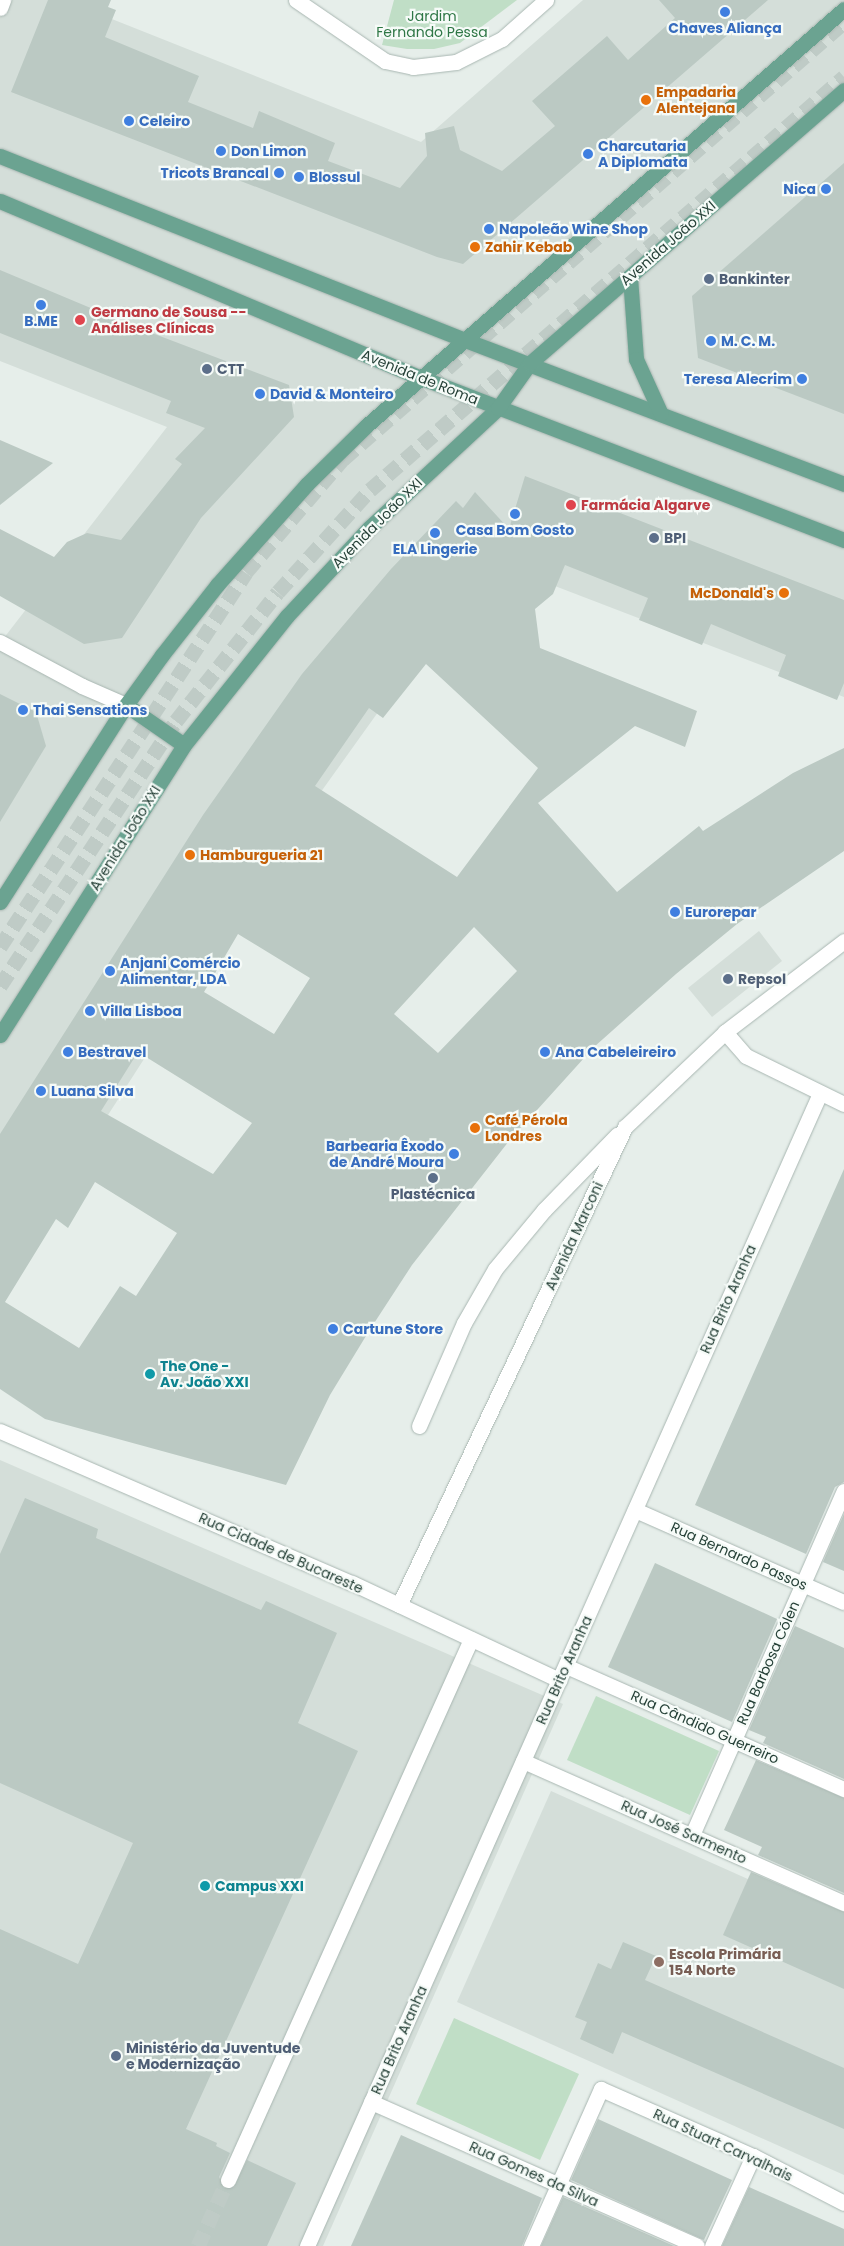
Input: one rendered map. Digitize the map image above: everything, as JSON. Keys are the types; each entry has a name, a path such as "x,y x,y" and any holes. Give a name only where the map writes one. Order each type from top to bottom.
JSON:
{"main road":[{"path":"0,902 126,705 217,585 307,484 422,378 844,9"},
{"name":"Avenida João XXI","path":"0,1036 184,745 287,616 369,528 498,408 530,363 844,90"},
{"path":"0,156 385,305 465,340 530,363 844,484"},
{"name":"Avenida de Roma","path":"0,201 422,378 844,540"},
{"path":"630,276 636,358 661,414"},
{"path":"126,705 184,745"}],"street":[{"path":"0,8 3,0"},
{"path":"296,0 385,61 413,67 456,62 495,43 546,0"},
{"path":"0,642 82,686 126,705"},
{"name":"Avenida Marconi","path":"399,1605 625,1127 725,1032 844,941"},
{"path":"725,1032 746,1056 844,1104"},
{"name":"Rua Brito Aranha","path":"307,2246 820,1093"},
{"path":"419,1426 464,1323 495,1269 544,1210 625,1127"},
{"name":"Rua Cidade de Bucareste","path":"0,1431 399,1605 559,1680"},
{"name":"Rua Barbosa Cólen","path":"692,1835 844,1491"},
{"name":"Rua Bernardo Passos","path":"635,1510 844,1602"},
{"path":"228,2180 470,1639"},
{"name":"Rua Cândido Guerreiro","path":"566,1666 844,1789"},
{"name":"Rua José Sarmento","path":"523,1761 844,1903"},
{"name":"Rua Stuart Carvalhais","path":"558,2185 601,2089 753,2156 844,2203"},
{"name":"Rua Gomes da Silva","path":"371,2102 696,2246"},
{"path":"712,2246 753,2156"},
{"path":"531,2246 558,2185"}],"shaded area":[{"path":"0,0 64,0 421,142 583,0 844,0 844,697 487,560 270,863 0,1283 0,643 167,427 0,361"},
{"name":"Repsol","path":"759,931 782,961 712,1017 688,988"},
{"path":"0,1460 563,1704 323,2246 0,2246"},
{"name":"Escola Primária 154 Norte","path":"551,1791 844,1922 844,2175 457,2002"}],"green space":[{"name":"Jardim Fernando Pessa","path":"394,0 517,0 460,43 434,49 407,49 382,45"},
{"path":"596,1696 719,1751 690,1815 567,1760"},
{"path":"454,2018 579,2074 540,2160 416,2104"}],"building":[{"path":"48,0 111,0 108,7 116,10 105,37 199,76 188,102 253,128 259,111 335,143 328,161 400,188 427,156 425,133 454,126 460,150 502,171 555,126 532,101 607,36 628,60 675,18 659,0 768,0 463,264 437,257 11,92"},
{"path":"844,163 844,414 698,358 692,296"},
{"path":"0,270 136,327 289,385 294,417 201,518 122,638 84,644 0,596 0,529 54,557 67,542 87,533 121,540 182,464 175,459 205,428 166,413 171,401 0,333"},
{"path":"0,440 53,463 0,505"},
{"path":"525,476 844,600 844,683 837,700 778,676 786,655 711,624 702,645 639,620 648,598 565,565 553,594 535,609 540,648 697,711 685,747 635,726 538,803 617,892 699,826 703,831 793,773 844,748 844,851 737,924 676,974 594,1047 509,1141 412,1265 369,1331 330,1395 286,1485 45,1419 0,1389 0,1134 203,815 302,674 391,569 456,501 463,508 475,492 509,529","holes":["426,664 538,768 457,877 315,786 369,708 383,718","474,927 517,971 438,1053 394,1014","238,934 310,978 274,1034 204,992","138,1052 252,1123 213,1174 101,1111","95,1182 177,1233 136,1296 120,1286 79,1348 5,1302 56,1219 68,1228"]},
{"path":"0,694 36,712 46,746 0,822"},
{"path":"844,1169 844,1482 835,1487 806,1554 695,1505"},
{"name":"Campus XXI","path":"25,1498 98,1529 96,1538 261,1610 266,1601 337,1633 298,1723 358,1751 186,2129 217,2143 216,2146 230,2153 219,2177 224,2188 234,2187 247,2160 296,2183 267,2246 0,2246 0,1929 78,1964 133,1843 0,1783 0,1554"},
{"path":"844,1514 844,1571 823,1562"},
{"path":"655,1563 777,1619 732,1722 608,1667"},
{"path":"795,1626 844,1648 844,1779 763,1743 766,1737 749,1730"},
{"path":"756,1760 844,1798 844,1893 758,1855 762,1847 724,1830"},
{"path":"751,1872 844,1912 844,1989 723,1935"},
{"path":"623,1942 656,1956 645,1980 844,2068 844,2129 622,2032 613,2054 580,2039 587,2022 575,2017 598,1963 611,1969"},
{"path":"598,2119 732,2180 704,2240 571,2180"},
{"path":"401,2135 542,2198 522,2246 351,2246"},
{"path":"749,2187 844,2229 844,2246 722,2246"},
{"path":"563,2197 674,2246 541,2246"}],"tunnel":[{"path":"0,947 246,572 343,459 844,22"},
{"path":"0,986 176,721 278,592 370,490 844,77"},
{"path":"198,2246 228,2180"}],"place":[{"name":"Chaves Aliança","path":"725,12"},
{"name":"Empadaria Alentejana","path":"646,100"},
{"name":"Celeiro","path":"129,121"},
{"name":"Don Limon","path":"221,151"},
{"name":"Charcutaria A Diplomata","path":"588,154"},
{"name":"Tricots Brancal","path":"279,173"},
{"name":"Blossul","path":"299,177"},
{"name":"Nica","path":"826,189"},
{"name":"Napoleão Wine Shop","path":"489,229"},
{"name":"Zahir Kebab","path":"475,247"},
{"name":"Bankinter","path":"709,279"},
{"name":"B.ME","path":"41,305"},
{"name":"Germano de Sousa -- Análises Clínicas","path":"80,320"},
{"name":"M. C. M.","path":"711,341"},
{"name":"CTT","path":"207,369"},
{"name":"Teresa Alecrim","path":"802,379"},
{"name":"David & Monteiro","path":"260,394"},
{"name":"Farmácia Algarve","path":"571,505"},
{"name":"Casa Bom Gosto","path":"515,514"},
{"name":"ELA Lingerie","path":"435,533"},
{"name":"BPI","path":"654,538"},
{"name":"McDonald's","path":"784,593"},
{"name":"Thai Sensations","path":"23,710"},
{"name":"Hamburgueria 21","path":"190,855"},
{"name":"Eurorepar","path":"675,912"},
{"name":"Anjani Comércio Alimentar, LDA","path":"110,971"},
{"name":"Repsol","path":"728,979"},
{"name":"Villa Lisboa","path":"90,1011"},
{"name":"Bestravel","path":"68,1052"},
{"name":"Ana Cabeleireiro","path":"545,1052"},
{"name":"Luana Silva","path":"41,1091"},
{"name":"Café Pérola Londres","path":"475,1128"},
{"name":"Barbearia Êxodo de André Moura","path":"454,1154"},
{"name":"Plastécnica","path":"433,1178"},
{"name":"Cartune Store","path":"333,1329"},
{"name":"The One - Av. João XXI","path":"150,1374"},
{"name":"Campus XXI","path":"205,1886"},
{"name":"Escola Primária 154 Norte","path":"659,1962"},
{"name":"Ministério da Juventude e Modernização","path":"116,2056"}]}
